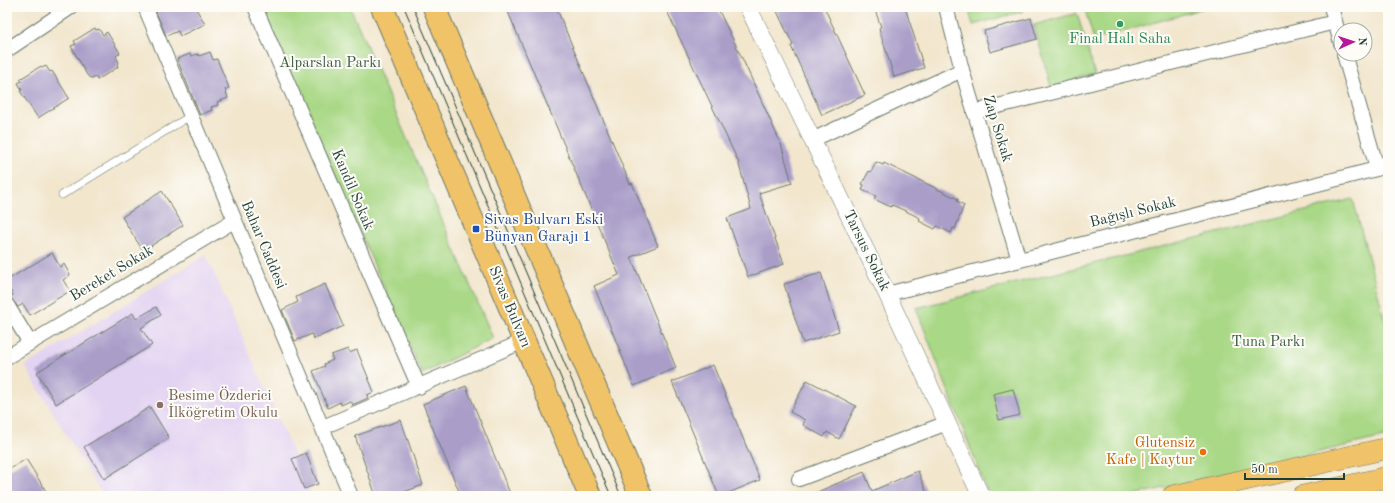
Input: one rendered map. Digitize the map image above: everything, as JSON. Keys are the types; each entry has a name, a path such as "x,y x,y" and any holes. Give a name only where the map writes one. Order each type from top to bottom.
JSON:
{"highway":[{"name":"Sivas Bulvarı","path":"382,7 590,496"},
{"path":"434,7 640,496"}],"main road":[{"path":"1173,496 1388,448"},
{"path":"1303,496 1353,491 1388,477"}],"street":[{"path":"7,50 71,7"},
{"name":"Bahar Caddesi","path":"145,7 351,496"},
{"name":"Kandil Sokak","path":"255,7 419,387"},
{"name":"Tarsus Sokak","path":"748,7 887,294 981,496"},
{"name":"Zap Sokak","path":"946,7 974,112 1019,260"},
{"path":"1331,7 1335,22"},
{"path":"974,112 1333,22"},
{"path":"1347,62 1383,167"},
{"path":"812,140 962,70"},
{"name":"Bağışlı Sokak","path":"887,294 1383,167"},
{"name":"Bereket Sokak","path":"7,357 234,221"},
{"path":"7,305 30,343"},
{"path":"323,427 524,341"},
{"path":"799,479 947,423"}],"lane":[{"path":"62,195 190,116"}],"shaded area":[{"name":"Besime Özderici İlköğretim Okulu","path":"206,255 312,496 103,496 25,366"}],"green space":[{"name":"Alparslan Parkı","path":"261,7 350,7 493,338 422,374"},
{"path":"968,7 1023,7 1024,11 973,25"},
{"name":"Final Halı Saha","path":"1084,7 1208,7 1094,40"},
{"path":"1077,13 1095,74 1051,87 1034,25"},
{"name":"Tuna Parkı","path":"1353,199 1388,332 1388,436 1130,496 989,496 916,308"}],"building":[{"path":"154,7 195,7 205,24 180,36 178,31 166,36"},
{"path":"506,7 556,7 630,184 632,183 658,246 631,257 676,368 634,386 594,286 619,275"},
{"path":"665,7 717,7 743,60 781,144 792,183 759,193 784,264 748,277 727,218 751,209 738,161"},
{"path":"775,7 824,7 865,95 822,115 791,46 793,45"},
{"path":"874,7 905,7 924,68 894,77 879,28 881,27"},
{"path":"1031,18 1037,39 990,52 984,31"},
{"path":"95,28 96,30 99,29 103,35 107,32 120,53 116,56 119,63 117,64 118,67 97,80 96,77 92,79 87,75 71,46 76,44 74,41"},
{"path":"210,52 213,60 217,59 229,88 225,89 228,98 217,102 218,105 211,107 212,110 200,115 177,59 190,54 191,56 198,54 199,56"},
{"path":"41,66 42,68 46,66 50,72 52,71 69,98 38,118 20,91 22,90 18,83 22,81 20,79"},
{"path":"876,162 883,165 884,163 958,199 957,201 964,205 955,229 953,228 951,233 937,226 935,229 919,221 920,218 892,205 891,207 874,199 876,196 862,190 864,185 862,184"},
{"path":"162,191 183,225 143,251 122,217"},
{"path":"52,253 60,267 64,264 70,275 63,280 70,291 30,315 23,304 18,307 10,297 13,295 7,285 7,280"},
{"path":"821,273 839,331 803,343 784,284"},
{"path":"325,284 343,326 314,339 312,334 295,341 282,310 298,302 296,297"},
{"path":"156,307 161,315 141,328 152,345 56,404 37,372 133,313 136,319"},
{"path":"348,349 349,353 357,350 374,392 367,395 368,398 352,405 350,401 341,405 340,402 328,408 313,371 325,366 324,364 333,360 331,355"},
{"path":"713,365 760,480 721,496 719,496 672,382"},
{"path":"807,380 856,406 839,439 827,432 824,437 803,425 805,420 790,412"},
{"path":"466,386 511,496 461,496 436,436 423,404"},
{"path":"1013,389 1020,415 999,420 993,394"},
{"path":"150,407 169,438 104,479 84,447"},
{"path":"401,420 423,485 393,496 376,496 355,436"},
{"path":"306,453 318,484 304,489 292,459"},
{"path":"26,459 49,496 7,496 7,471"},
{"path":"918,471 928,496 808,496 864,472 872,491"}],"tram line":[{"path":"404,7 611,496"},
{"path":"413,7 621,496"}],"place":[{"name":"Final Halı Saha","path":"1120,24"},
{"name":"Sivas Bulvarı Eski Bünyan Garajı 1","path":"476,229"},
{"name":"Besime Özderici İlköğretim Okulu","path":"160,405"},
{"name":"Glutensiz Kafe | Kaytur","path":"1203,452"}]}
